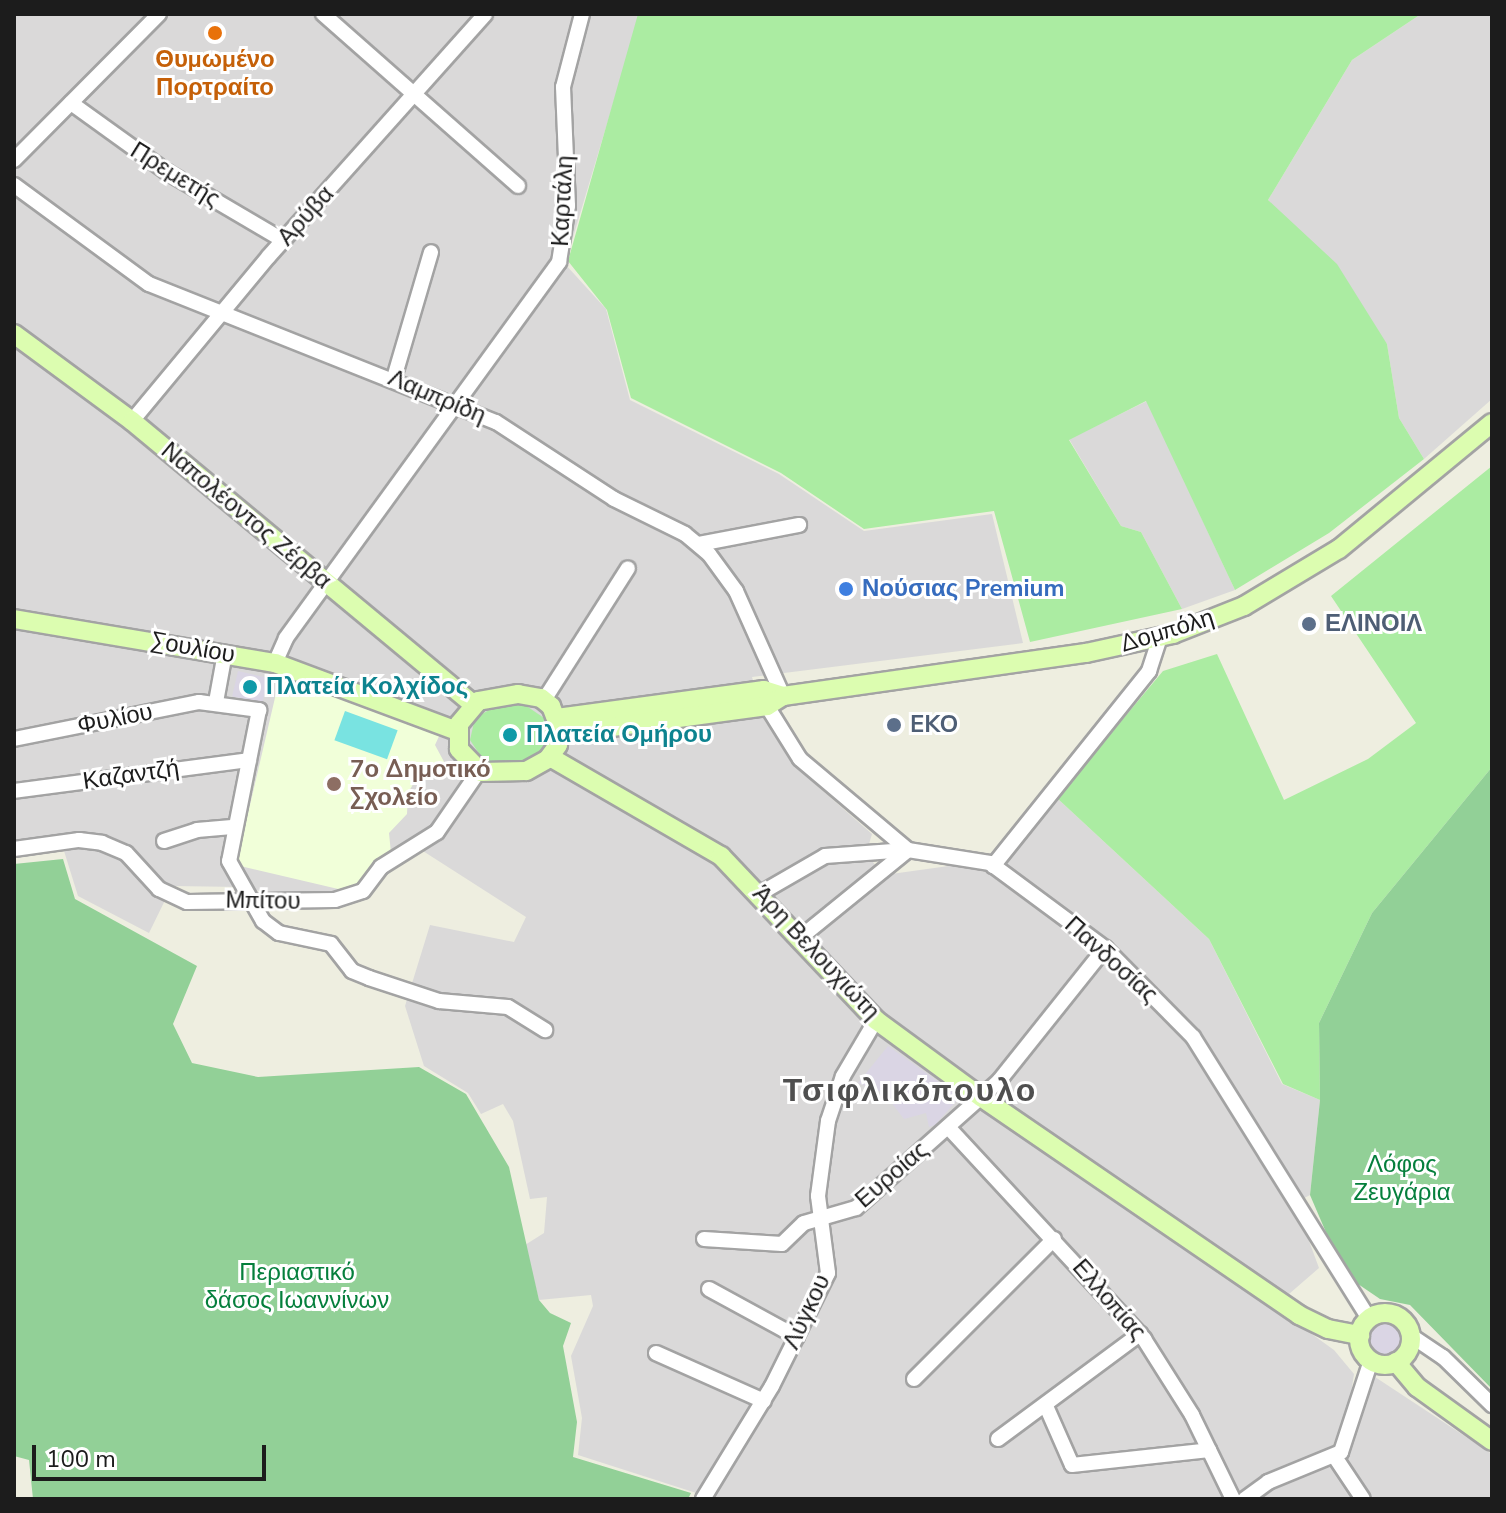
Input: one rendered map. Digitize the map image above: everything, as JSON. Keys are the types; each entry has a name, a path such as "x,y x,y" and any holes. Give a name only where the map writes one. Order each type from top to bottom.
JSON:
{"main road":[{"name":"Ναπολέοντος Ζέρβα","path":"14,334 132,421 473,704"},
{"name":"Δομπόλη","path":"559,726 764,690 775,701 1160,638 1248,604 1339,549 1492,423"},
{"name":"Σουλίου","path":"14,619 275,663 457,731"},
{"path":"504,695 544,700 559,726 550,757 518,773 479,771 461,753 457,731 473,704 504,695"},
{"name":"Άρη Βελουχιώτη","path":"550,757 712,849 761,893 876,1020 981,1097 1299,1315 1328,1329 1364,1327"},
{"path":"1396,1362 1409,1349 1410,1335 1394,1315 1364,1327 1371,1360 1396,1362 1417,1387 1492,1441"}],"street":[{"path":"14,160 159,14"},
{"path":"323,14 518,186"},
{"name":"Αρύβα","path":"132,421 284,241 485,14"},
{"name":"Καρτάλη","path":"275,663 286,638 458,406 562,254 568,189 563,87 582,14"},
{"name":"Πρεμετής","path":"71,103 167,172 284,241"},
{"name":"Λαμπρίδη","path":"14,185 136,277 394,378 512,431 614,499 699,544 749,614 775,701"},
{"path":"394,378 431,252"},
{"path":"699,544 799,525"},
{"path":"544,700 628,568"},
{"path":"993,866 1149,671 1160,638"},
{"path":"225,653 216,702 259,710 229,861 247,900 273,930 331,944 355,972 439,1001 508,1007 545,1030"},
{"path":"775,701 800,759 908,850 801,937"},
{"name":"Φυλίου","path":"14,739 216,702"},
{"name":"Καζαντζή","path":"14,791 249,760"},
{"name":"Μπίτου","path":"14,849 91,840 126,853 159,889 178,900 327,901 360,893 381,867 445,824 479,771"},
{"path":"164,841 197,830 235,827"},
{"name":"Πανδοσίας","path":"761,893 825,856 908,850 925,856 977,858 993,866 1105,948 1193,1037 1364,1327"},
{"name":"Ευροίας","path":"704,1239 782,1244 804,1223 856,1208 1004,1076 1105,948"},
{"name":"Λύγκου","path":"703,1499 764,1401 828,1273 818,1186 832,1104 876,1020"},
{"name":"Ελλοπίας","path":"948,1127 1140,1334 1209,1450 1233,1499"},
{"path":"914,1379 1054,1239"},
{"path":"709,1289 797,1337"},
{"path":"998,1439 1140,1334"},
{"path":"1410,1335 1443,1357 1492,1405"},
{"path":"656,1353 764,1401"},
{"path":"1245,1499 1268,1482 1335,1457 1349,1437 1371,1360"},
{"path":"1046,1406 1072,1465 1209,1450"},
{"path":"1335,1457 1363,1499"}],"shaded area":[{"path":"14,14 640,14 565,264 606,309 630,400 779,474 864,531 992,514 1023,643 752,677 765,721 807,777 872,834 866,854 884,875 963,864 995,875 1057,798 1209,939 1282,1084 1320,1100 1310,1195 1295,1203 1319,1268 1274,1307 1334,1350 1354,1374 1348,1413 1331,1449 1255,1481 1234,1499 715,1499 578,1455 582,1418 571,1356 593,1306 591,1295 539,1300 525,1245 544,1233 547,1197 530,1199 513,1121 503,1104 481,1114 468,1093 424,1066 405,1006 430,925 514,942 526,917 412,844 372,866 351,892 286,897 242,887 172,886 149,933 78,896 60,838 14,844"},
{"path":"1421,14 1492,14 1492,399 1424,459 1399,418 1387,344 1268,200 1352,60"},
{"path":"1147,401 1235,590 1182,609 1141,532 1121,526 1069,439"},
{"name":"Πλατεία Κολχίδος","path":"238,671 268,678 262,703 232,696"},
{"name":"7ο Δημοτικό Σχολείο","path":"281,672 441,732 435,745 449,771 442,776 423,767 408,793 407,814 389,833 391,853 372,866 351,892 236,865"},
{"path":"345,711 398,730 387,759 334,740"},
{"path":"888,1046 960,1097 935,1125 929,1127 926,1113 904,1119 884,1093 858,1083"},
{"path":"1385,1319 1398,1325 1404,1338 1398,1351 1385,1357 1372,1351 1366,1338 1372,1325"},
{"path":"1372,1375 1492,1454 1492,1499 1254,1499 1347,1455"}],"green space":[{"path":"638,14 1421,14 1352,60 1268,200 1337,264 1387,344 1399,418 1424,459 1329,533 1235,590 1146,401 1069,440 1121,526 1141,532 1182,609 1030,642 994,511 864,529 781,473 631,398 607,310 568,261"},
{"path":"1492,466 1492,767 1372,913 1319,1023 1320,1100 1283,1084 1209,939 1057,798 1163,671 1217,654 1284,800 1368,759 1416,723 1331,596"},
{"name":"Πλατεία Ομήρου","path":"525,705 547,720 549,738 544,749 527,762 484,761 470,740 475,718 496,706"},
{"name":"Λόφος Ζευγάρια","path":"1492,767 1492,1389 1410,1305 1380,1299 1358,1284 1331,1244 1310,1195 1320,1100 1319,1023 1372,913"},
{"name":"Περιαστικό δάσος Ιωαννίνων","path":"63,859 75,899 197,966 173,1024 192,1063 258,1077 419,1067 466,1094 509,1167 539,1300 550,1313 571,1323 563,1346 577,1422 573,1457 691,1493 688,1499 33,1499 29,1460 14,1456 14,864"}],"place":[{"name":"Θυμωμένο Πορτραίτο","path":"215,33"},
{"name":"Νούσιας Premium","path":"846,589"},
{"name":"ΕΛΙΝΟΙΛ","path":"1309,624"},
{"name":"Πλατεία Κολχίδος","path":"250,687"},
{"name":"EKO","path":"894,725"},
{"name":"Πλατεία Ομήρου","path":"510,735"},
{"name":"7ο Δημοτικό Σχολείο","path":"334,784"}],"district":[{"name":"Τσιφλικόπουλο","path":"910,1091"}]}
